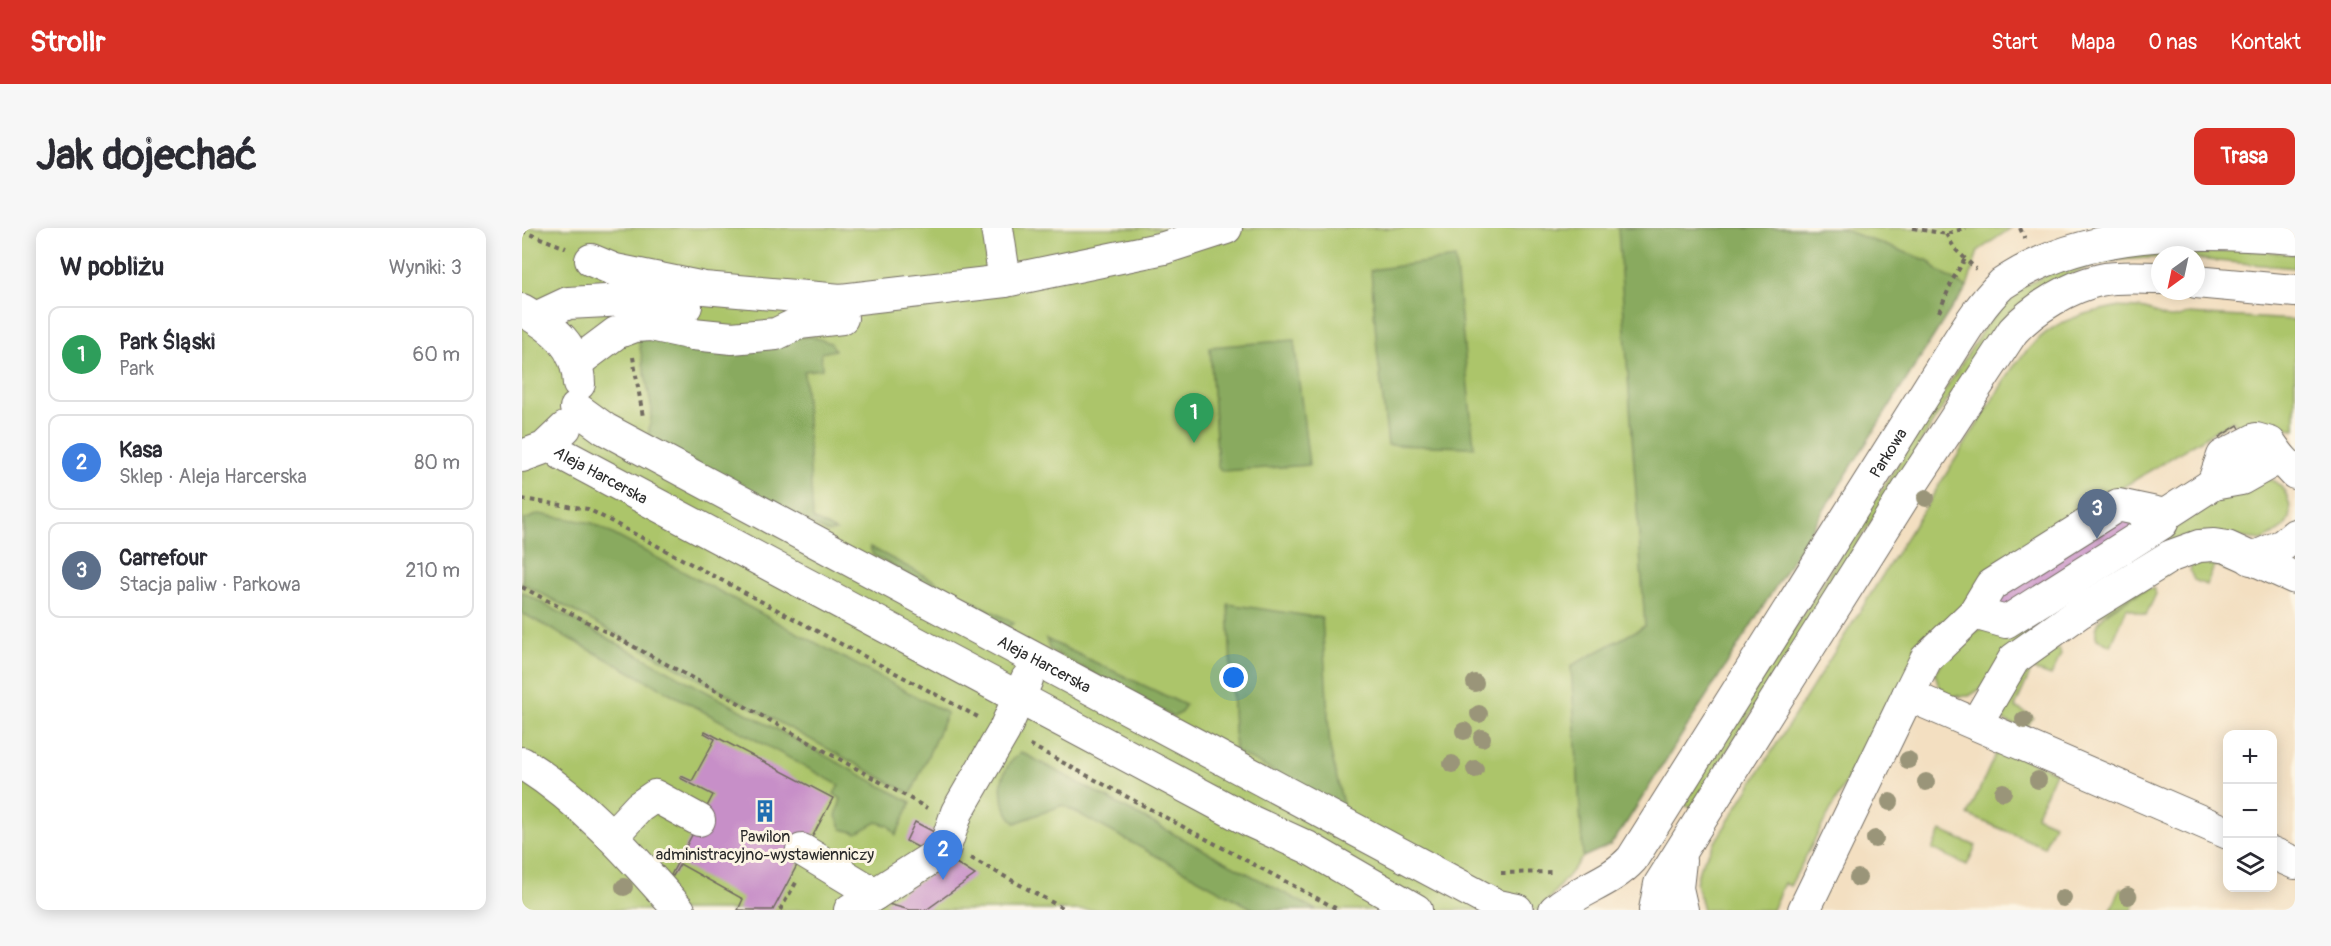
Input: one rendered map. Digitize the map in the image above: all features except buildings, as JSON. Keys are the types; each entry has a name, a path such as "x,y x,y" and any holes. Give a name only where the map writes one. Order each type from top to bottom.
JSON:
{"street":[{"path":"997,228 1005,281"},
{"path":"591,260 615,270 704,288 841,300 1005,281 1164,248 1226,228"},
{"name":"Parkowa","path":"1555,910 1574,896 1608,879 1632,859 1955,346 1977,312 2002,284 2048,254 2072,242 2101,233 2165,228 2295,238"},
{"path":"1655,910 1660,884 1908,490 1993,357 2013,331 2032,314 2076,288 2101,280 2151,278"},
{"path":"2205,283 2295,291"},
{"path":"529,314 568,303 645,299 770,315 799,323"},
{"path":"522,456 551,443 565,429 576,408 579,383 576,363 560,335 529,314"},
{"path":"576,363 616,333 635,326 651,325 693,334 732,338 776,334 799,323 842,318"},
{"name":"Aleja Harcerska","path":"576,408 605,429 1471,892 1498,906 1517,910"},
{"name":"Aleja Harcerska","path":"551,443 562,454 1250,821 1316,852 1416,910"},
{"path":"1804,910 1926,659 1974,613 2006,622 2162,523 2165,515 2213,484 2241,479 2288,465"},
{"path":"2252,560 2283,545 2295,535"},
{"path":"1976,723 2014,659 2080,612 2170,556 2199,546 2227,547 2295,578"},
{"path":"848,606 868,570"},
{"path":"802,850 863,902 947,841 957,812 1004,731 1038,659"},
{"path":"1908,695 2223,831"},
{"path":"1186,787 1206,749"},
{"path":"522,763 550,780 613,835 679,910"},
{"path":"613,835 639,807 655,796 699,820"},
{"path":"1680,854 1677,888 1682,910"},
{"path":"2277,855 2295,863"},
{"path":"1608,879 1629,887 1648,910"}],"path":[{"path":"1913,228 1946,234 1966,228"},
{"path":"522,231 540,237"},
{"path":"1946,234 1955,249 1983,275"},
{"path":"1936,323 1944,297 1965,259"},
{"path":"632,348 643,405 642,425"},
{"path":"522,499 588,509 977,716"},
{"path":"522,587 912,799 943,819 947,841 969,856 1066,910"},
{"path":"1030,745 1339,910"},
{"path":"1492,875 1555,872"}],"green space":[{"path":"522,228 2011,228 1978,251 1967,288 1949,312 1623,828 1610,845 1583,857 1540,910 522,910"},
{"path":"1618,228 1838,228 1929,261 1938,271 1967,288 1949,312 1623,828 1610,845 1583,857 1571,666 1645,626"},
{"path":"2205,248 2295,254 2295,268 2205,260"},
{"path":"2151,252 2151,258 2116,260 2089,267 2049,284 2009,313 1946,402 1692,807 1686,806 1684,802 1986,325 2021,288 2081,257"},
{"path":"1455,258 1474,447 1388,445 1371,270"},
{"path":"2115,307 2145,309 2169,318 2187,314 2295,320 2295,429 2268,426 2243,434 2233,420 2033,542 1875,727 1790,886 1784,883 1772,910 1703,910 1696,883 1700,866 2012,369 2034,343 2056,326 2082,315"},
{"path":"638,337 813,337 831,343 835,350 821,353 822,369 804,371 813,519 836,531 827,532 648,438 652,410"},
{"path":"1294,340 1309,465 1223,471 1218,467 1210,347"},
{"path":"2269,479 2284,491 2290,510 2287,523 2276,533 2262,540 2228,536 1969,696 1949,696 1939,687 1935,673 1957,641 2143,546 2242,487"},
{"path":"539,514 592,523 947,713 911,794 522,583 524,520"},
{"path":"870,547 1014,623 1006,628 873,555"},
{"path":"2209,556 2231,566 2234,573 2215,565 2206,585 2194,580 2190,571 2192,565"},
{"path":"2148,588 2154,589 2156,594 2146,615 2127,608 2111,646 2097,639 2096,630 2105,615 2122,602"},
{"path":"522,592 911,802 896,835 889,826 877,822 857,833 842,829 836,816 841,799 834,794 839,785 522,613"},
{"path":"1228,604 1322,618 1330,748 1344,809 1235,751"},
{"path":"1046,639 1185,705 1183,710 1172,716 1050,650"},
{"path":"2054,648 2059,649 2061,654 2051,676 2032,669 2015,707 2033,717 2026,729 2000,719 2023,668"},
{"path":"1998,748 2055,772 2036,816 2054,824 2044,847 1968,815"},
{"path":"1021,752 1316,910 1255,910 1063,805 1015,823 1004,805 1002,786 1007,768"},
{"path":"1941,831 1976,846 1967,865 1932,849"},
{"path":"2121,888 2139,894 2132,910 2111,910"}],"place":[{"name":"Park Śląski","path":"1194,443"},
{"name":"Carrefour","path":"2097,539"},
{"name":"Pawilon administracyjno-wystawienniczy","path":"765,811"},
{"name":"Kasa","path":"943,880"}]}
